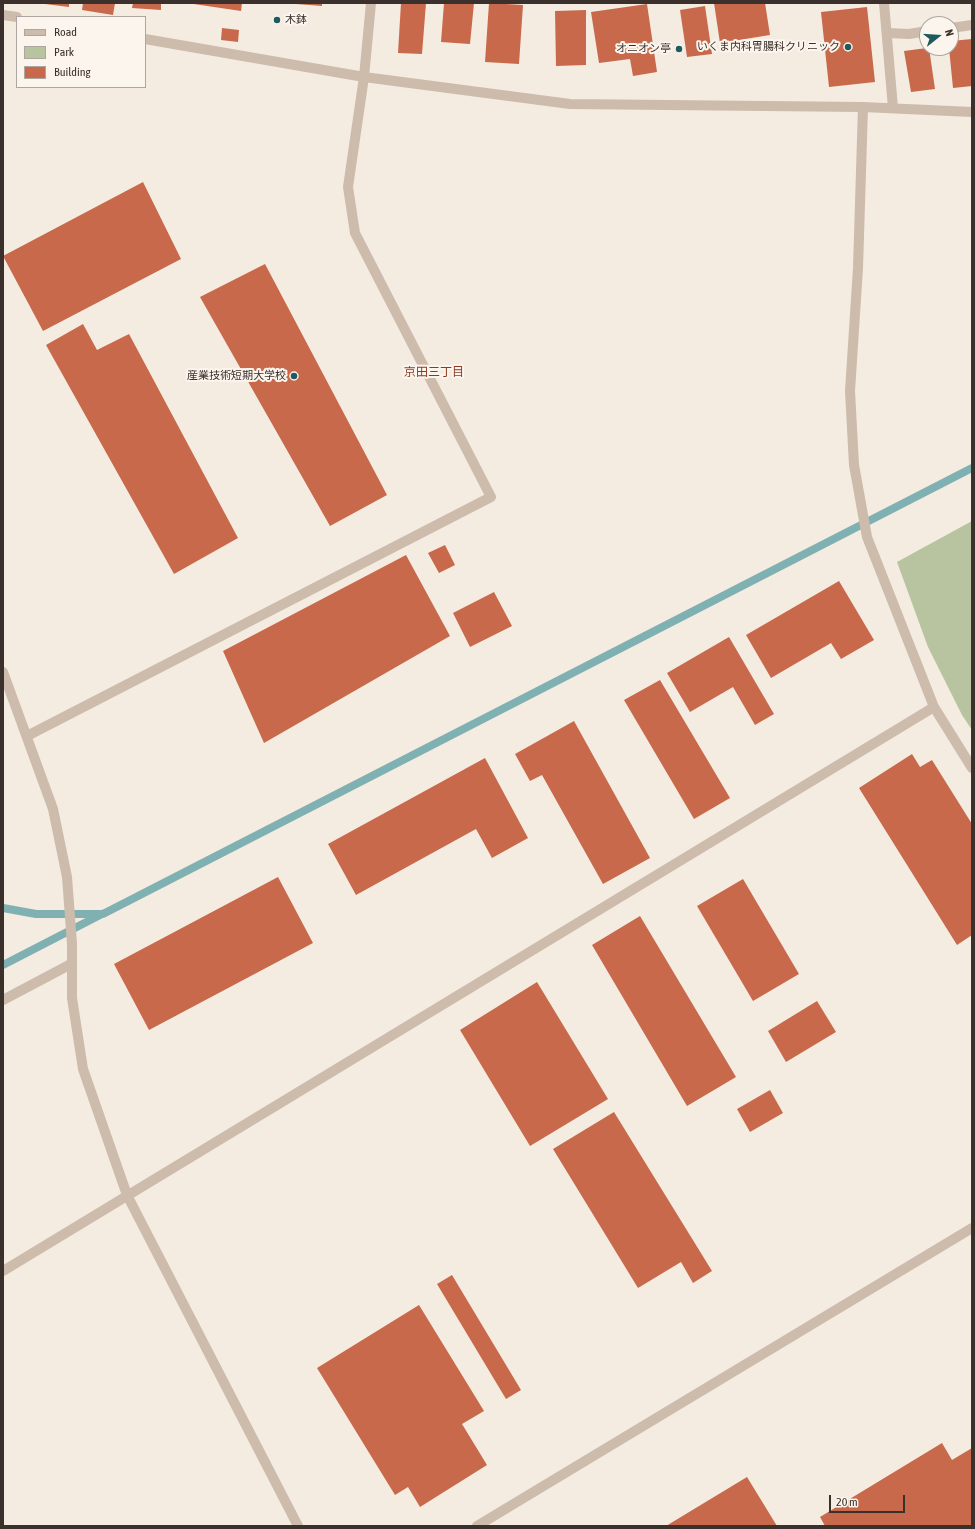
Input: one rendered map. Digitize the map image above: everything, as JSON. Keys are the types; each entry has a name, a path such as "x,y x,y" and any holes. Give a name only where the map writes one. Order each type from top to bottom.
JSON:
{"street":[{"path":"27,736 491,497 355,233 348,187 364,77 372,3"},
{"path":"884,3 888,33 893,108"},
{"path":"3,15 16,17"},
{"path":"959,27 972,25"},
{"path":"888,33 909,34 919,32"},
{"path":"146,39 364,77 570,104 863,107 972,112"},
{"path":"863,107 858,268 850,391 854,466 866,534 934,707 972,768"},
{"path":"3,672 53,809 67,877 72,944 72,998 82,1069 127,1195 298,1526"},
{"path":"3,1271 934,707"},
{"path":"3,1000 72,964"},
{"path":"477,1526 972,1228"}],"green space":[{"path":"972,521 972,730 962,715 928,647 897,562"}],"building":[{"path":"37,3 69,3 69,7"},
{"path":"83,3 115,3 113,15 82,10"},
{"path":"133,3 161,3 161,10 132,8"},
{"path":"187,3 242,3 241,11"},
{"path":"322,3 322,6 296,4"},
{"path":"401,3 426,3 422,54 398,53"},
{"path":"444,3 474,3 470,44 441,42"},
{"path":"489,3 523,5 519,64 485,62"},
{"path":"714,3 765,3 770,35 720,43"},
{"path":"647,4 657,72 633,76 630,59 599,63 591,12"},
{"path":"705,6 712,54 687,57 680,10"},
{"name":"いくま内科胃腸科クリニック","path":"867,7 875,82 829,87 821,12"},
{"path":"586,10 586,65 556,66 555,11"},
{"path":"222,28 239,30 238,42 221,40"},
{"path":"972,39 972,86 953,88 950,56 959,56 959,40"},
{"path":"919,49 919,56 930,56 935,89 911,92 904,51"},
{"path":"143,182 181,259 43,331 3,256"},
{"path":"265,264 387,495 330,526 200,297"},
{"path":"83,324 97,350 129,334 238,538 174,574 46,345"},
{"path":"445,545 455,565 439,573 428,553"},
{"path":"406,555 450,636 264,743 223,651"},
{"path":"839,581 874,640 841,659 831,643 771,678 746,635"},
{"path":"494,592 512,626 470,647 453,613"},
{"path":"729,637 774,714 755,725 733,687 690,712 667,673"},
{"path":"660,680 730,798 694,819 624,700"},
{"path":"574,721 650,858 603,884 542,775 530,781 515,754"},
{"path":"912,754 920,767 932,760 972,824 972,935 957,945 859,788"},
{"path":"485,758 528,838 492,858 476,829 356,895 328,844"},
{"path":"278,877 313,943 149,1030 114,964"},
{"path":"743,879 799,974 753,1001 697,906"},
{"path":"640,916 736,1077 687,1106 592,945"},
{"path":"537,982 608,1099 530,1146 460,1030"},
{"path":"817,1001 836,1032 786,1062 768,1031"},
{"path":"770,1090 783,1113 750,1132 737,1109"},
{"path":"614,1112 712,1271 693,1283 681,1262 638,1288 553,1149"},
{"path":"452,1275 521,1390 506,1399 437,1284"},
{"path":"419,1305 484,1411 462,1424 487,1465 420,1507 408,1487 395,1495 317,1368"},
{"path":"942,1443 952,1460 972,1448 972,1526 825,1526 820,1517"},
{"path":"747,1477 777,1526 666,1526"}],"waterway":[{"path":"3,908 36,914 103,914 972,468"},
{"path":"3,965 102,914"}],"place":[{"name":"木鉢","path":"277,20"},
{"name":"いくま内科胃腸科クリニック","path":"848,47"},
{"name":"オニオン亭","path":"679,49"},
{"name":"産業技術短期大学校","path":"294,376"}],"district":[{"name":"京田三丁目","path":"434,372"}]}
